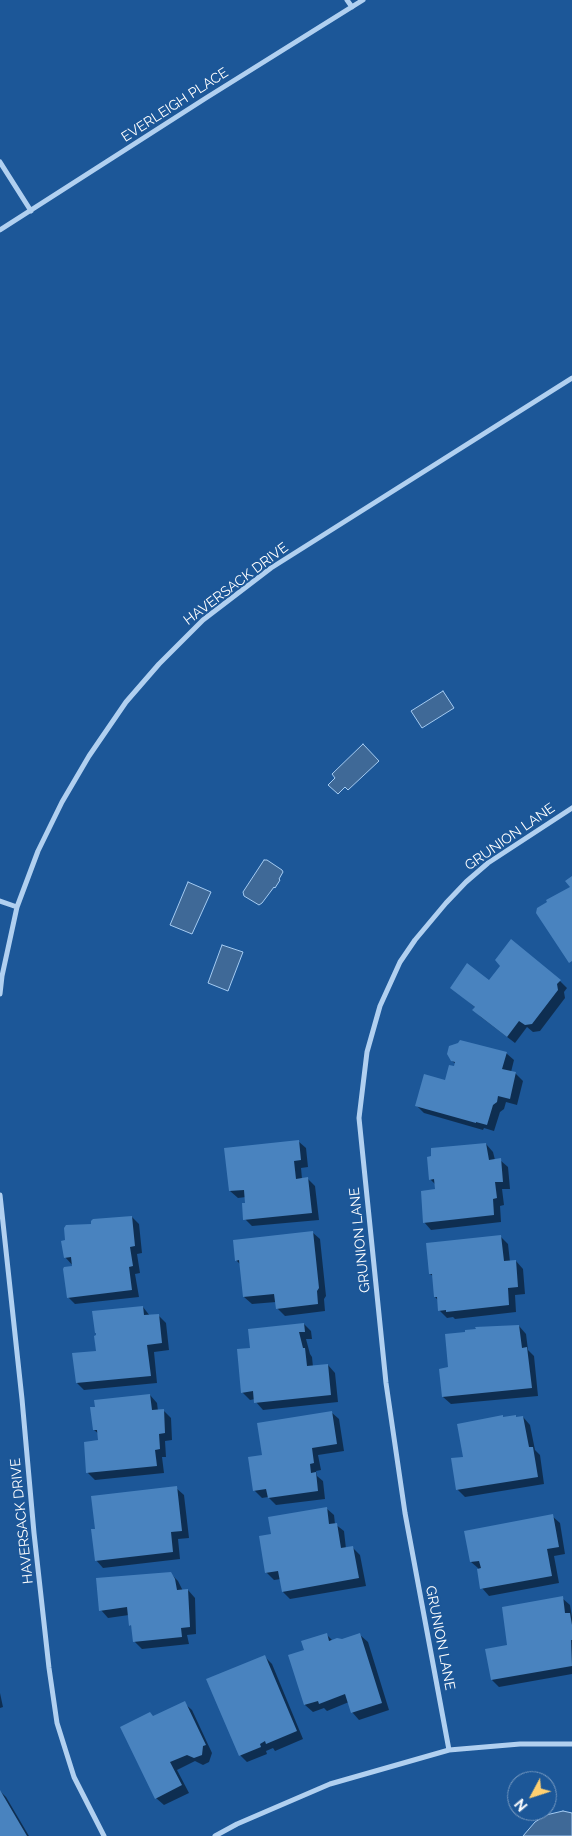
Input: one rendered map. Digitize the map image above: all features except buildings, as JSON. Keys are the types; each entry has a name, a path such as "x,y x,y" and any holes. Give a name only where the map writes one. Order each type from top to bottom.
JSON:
{"street":[{"path":"347,0 352,7"},
{"name":"EVERLEIGH PLACE","path":"0,230 363,0"},
{"path":"0,162 30,211"},
{"name":"HAVERSACK DRIVE","path":"0,994 17,907 38,851 62,802 88,756 126,702 159,664 203,620 271,568 572,378"},
{"name":"GRUNION LANE","path":"449,1750 405,1513 386,1383 359,1118 367,1052 380,1006 400,962 415,940 446,903 488,863 572,808"},
{"path":"0,902 17,907"},
{"name":"HAVERSACK DRIVE","path":"0,1195 34,1533 57,1723 74,1777 104,1836"},
{"path":"215,1836 237,1824 330,1784 449,1750 520,1744 572,1744"}],"water":[{"path":"443,691 454,708 422,728 411,711"},
{"path":"363,744 379,761 348,790 345,787 338,794 328,785 335,778 332,774"},
{"path":"264,860 267,860 283,872 275,888 259,905 244,896 243,892"},
{"path":"188,882 211,892 192,934 170,925"},
{"path":"222,945 243,952 228,991 208,983"},
{"path":"563,1811 572,1813 572,1836 523,1836 537,1821 557,1821 557,1812"}]}
